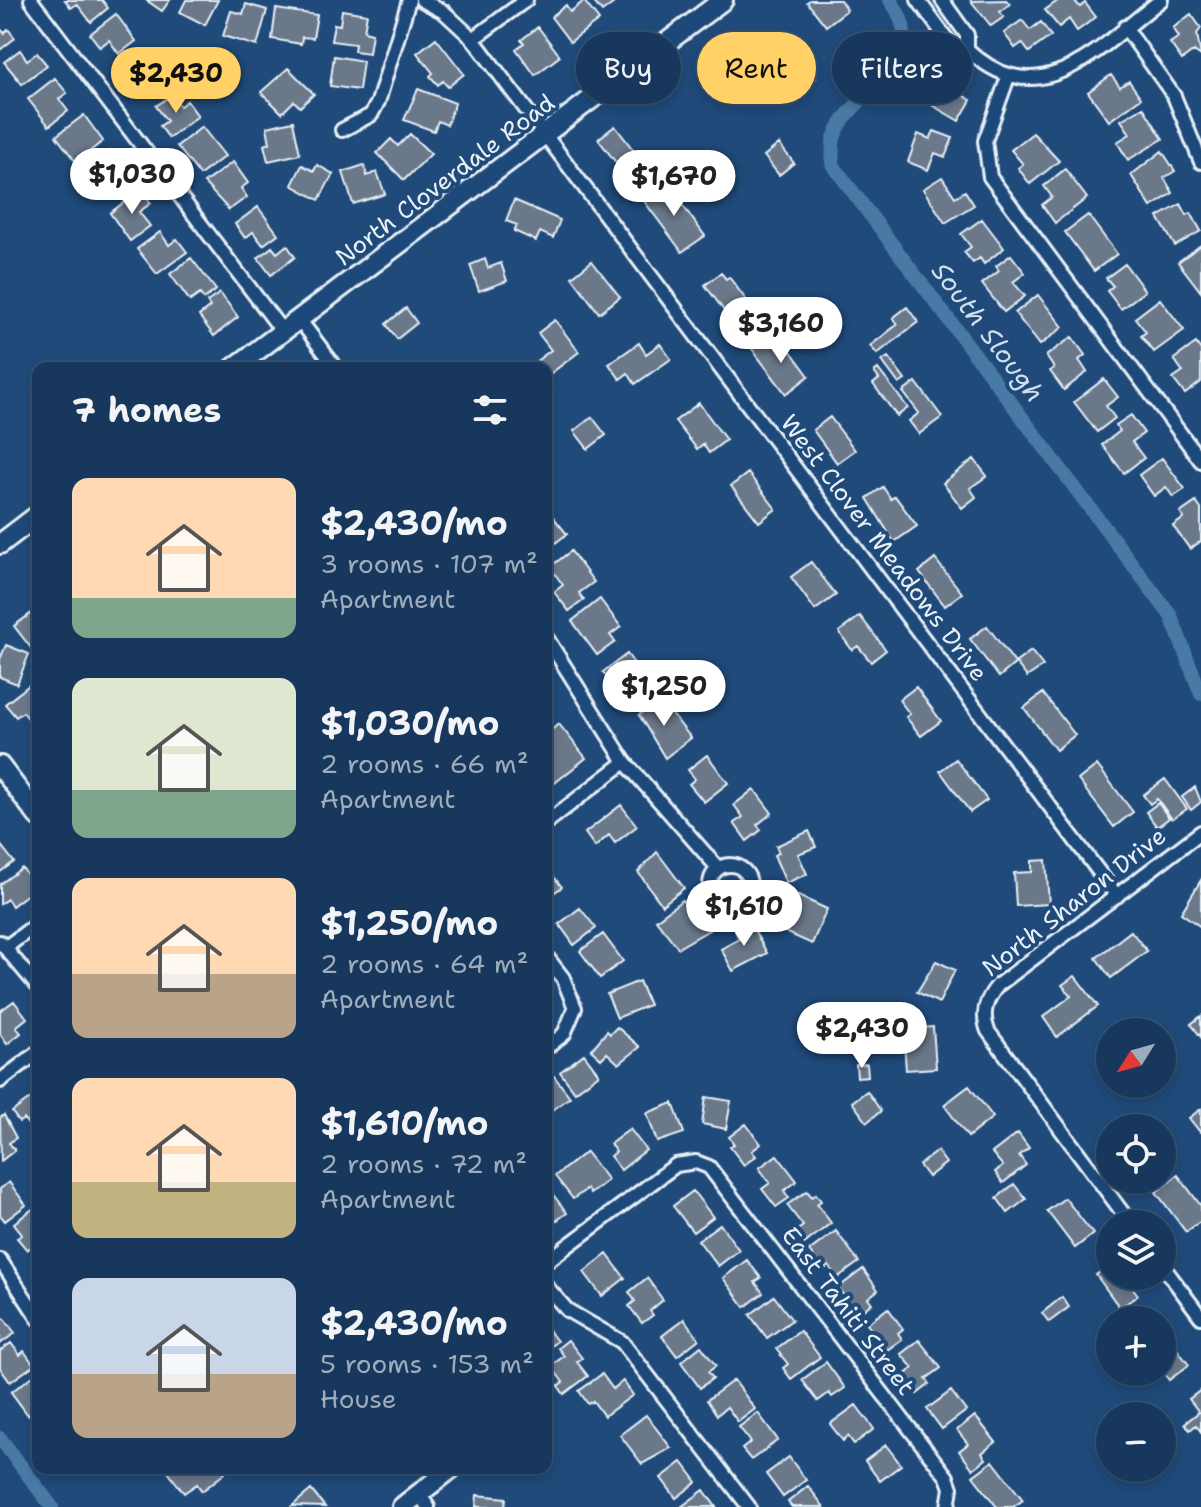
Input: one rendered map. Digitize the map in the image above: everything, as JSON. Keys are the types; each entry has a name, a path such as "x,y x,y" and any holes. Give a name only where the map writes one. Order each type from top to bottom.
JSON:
{"main road":[{"name":"North Cloverdale Road","path":"242,362 723,0"},
{"path":"0,544 32,520"},
{"path":"0,766 32,808"},
{"path":"402,1507 424,1500 447,1474"}],"street":[{"path":"31,0 283,332"},
{"path":"342,130 371,115 378,102 409,0"},
{"name":"West Clover Meadows Drive","path":"422,0 444,12 473,39 1117,896"},
{"path":"473,39 526,0"},
{"path":"918,0 942,32"},
{"path":"942,0 965,32"},
{"path":"972,54 985,66 1008,77 1035,79 1060,73 1161,0"},
{"path":"1125,27 1174,96 1201,162"},
{"path":"1008,77 985,141 990,177 1201,461"},
{"path":"299,319 331,362"},
{"path":"552,646 625,762 718,868"},
{"path":"552,818 625,762"},
{"name":"North Sharon Drive","path":"1121,1210 988,1031 984,1013 990,995 998,985 1201,832"},
{"path":"32,927 3,945 32,980"},
{"path":"552,964 563,978 575,1008 564,1034 552,1043"},
{"path":"0,1081 32,1057"},
{"name":"East Tahiti Street","path":"552,1258 670,1170 696,1162 709,1167 947,1477 950,1502"},
{"path":"0,1260 32,1309"},
{"path":"1176,1284 1201,1317"},
{"path":"552,1293 567,1310 622,1342 749,1507"}],"building":[{"path":"65,0 102,0 108,8 91,22 77,4 71,8"},
{"path":"146,0 170,0 162,11"},
{"path":"186,0 218,0 205,25 180,12"},
{"path":"592,0 618,0 602,12"},
{"path":"840,0 847,10 826,26 807,2"},
{"path":"1006,0 1010,4 1000,12 1004,17 991,26 971,1"},
{"path":"1059,0 1074,0 1080,7 1085,3 1096,17 1077,31 1069,19 1059,27 1045,10"},
{"path":"584,1 599,20 583,32 576,32 576,37 570,42 551,17 566,5 570,12"},
{"path":"246,4 267,10 257,46 223,36 231,11 243,14"},
{"path":"276,9 317,15 313,38 302,37 301,44 272,39"},
{"path":"342,10 367,14 364,31 372,33 369,53 354,51 355,44 331,41 334,24 340,25"},
{"path":"116,14 136,41 119,54 109,40 100,47 90,34"},
{"path":"1191,14 1201,28 1197,34 1201,56 1194,51 1182,60 1170,43 1179,37 1173,28"},
{"path":"1022,20 1030,30 1041,22 1051,36 1029,52 1022,43 1015,48 1004,33"},
{"path":"538,27 560,56 535,75 516,49 524,43 521,40"},
{"path":"0,28 4,33 8,29 15,38 0,50"},
{"path":"436,38 464,74 448,87 443,81 438,85 430,76 433,73 417,53"},
{"path":"20,50 27,60 37,53 47,65 22,84 4,62"},
{"path":"334,56 363,61 359,90 330,86"},
{"path":"137,57 153,78 136,91 120,70"},
{"path":"288,68 314,94 300,107 294,101 282,113 261,92"},
{"path":"1111,75 1120,87 1129,81 1141,98 1109,121 1088,92"},
{"path":"55,78 67,93 59,99 68,111 49,126 28,99"},
{"path":"418,89 455,103 447,125 438,121 434,131 404,120"},
{"path":"172,95 180,106 187,101 198,116 169,138 160,126 167,121 156,106"},
{"path":"930,104 969,104 959,121"},
{"path":"1143,107 1163,139 1128,160 1117,142 1130,134 1121,120"},
{"path":"84,115 103,141 76,162 56,136"},
{"path":"293,121 300,154 268,161 264,145 270,143 267,127"},
{"path":"615,126 641,160 624,173 598,139"},
{"path":"202,127 225,156 200,175 177,146"},
{"path":"934,131 953,138 945,157 935,153 928,170 908,162 918,134 930,139"},
{"path":"1033,133 1059,161 1030,184 1018,168 1023,164 1011,150"},
{"path":"410,134 431,154 404,180 377,153 391,139 398,146"},
{"path":"779,144 794,163 779,175 764,156"},
{"path":"111,151 121,165 115,170 123,182 103,198 83,171"},
{"path":"1162,151 1175,171 1164,178 1173,193 1151,207 1131,175"},
{"path":"233,162 248,183 241,188 247,197 229,210 204,183"},
{"path":"302,165 314,171 317,165 333,174 319,200 292,185"},
{"path":"364,165 367,176 377,172 385,194 353,204 343,172"},
{"path":"1065,169 1087,198 1055,223 1042,205 1052,197 1044,186"},
{"path":"942,177 955,197 965,191 974,205 945,223 923,189"},
{"path":"667,184 705,236 682,252 644,201"},
{"path":"140,190 151,203 139,212 150,226 130,241 110,213"},
{"path":"514,200 560,220 553,238 540,232 536,241 514,231 517,225 506,221"},
{"path":"1181,204 1187,215 1191,213 1201,231 1175,246 1158,217"},
{"path":"258,207 278,234 263,245 253,232 245,238 235,224"},
{"path":"1088,215 1117,254 1094,271 1065,232"},
{"path":"982,219 1004,248 984,264 980,258 973,263 964,252 971,247 961,234"},
{"path":"160,232 169,245 177,239 187,252 157,274 137,249"},
{"path":"287,245 295,257 271,275 258,258 272,247 277,253"},
{"path":"1201,245 1201,292 1178,262"},
{"path":"1011,255 1025,273 1013,282 1025,296 1004,312 982,284 999,271 996,266"},
{"path":"191,258 216,290 204,299 200,294 190,301 170,274"},
{"path":"485,259 488,268 501,263 507,281 479,291 470,265"},
{"path":"592,261 620,297 599,313 572,277"},
{"path":"1125,264 1145,291 1121,309 1107,291 1113,286 1106,278"},
{"path":"721,273 726,279 729,277 750,305 731,320 705,285"},
{"path":"220,293 238,317 214,336 199,316 210,307 207,302"},
{"path":"1038,295 1063,327 1040,345 1015,313"},
{"path":"1160,299 1184,330 1154,352 1141,336 1146,332 1135,318"},
{"path":"907,307 918,322 877,354 870,346 898,324 893,318"},
{"path":"406,308 417,323 397,339 386,324"},
{"path":"555,320 579,352 552,372 552,362 535,362 551,350 538,333"},
{"path":"770,336 784,354 790,350 809,376 786,394 752,349"},
{"path":"1072,337 1085,355 1079,360 1087,372 1064,390 1050,371 1054,368 1046,356"},
{"path":"639,343 646,354 660,344 671,359 635,384 628,373 620,379 609,364"},
{"path":"1196,343 1201,350 1201,382 1185,394 1173,379 1183,372 1174,359"},
{"path":"888,357 905,380 899,384 882,361"},
{"path":"878,369 908,408 897,416 873,384 879,379 874,372"},
{"path":"1104,379 1118,397 1106,406 1115,418 1097,432 1074,402"},
{"path":"916,382 942,417 919,434 909,421 919,413 903,392"},
{"path":"699,403 726,440 709,453 703,444 697,449 675,421"},
{"path":"1131,415 1144,433 1132,442 1144,458 1124,473 1102,445 1120,431 1116,425"},
{"path":"592,417 606,435 588,449 574,431"},
{"path":"830,417 855,450 837,463 813,430"},
{"path":"1162,458 1185,489 1173,497 1166,487 1154,496 1139,475"},
{"path":"974,459 987,476 970,488 976,497 962,508 943,483"},
{"path":"748,473 776,509 759,522 731,486"},
{"path":"883,487 891,499 895,496 917,526 894,542 867,498"},
{"path":"1196,502 1201,509 1201,541 1190,549 1173,526 1184,518 1180,513"},
{"path":"552,515 567,534 552,545"},
{"path":"571,551 594,582 579,593 584,600 569,611 554,592 563,585 552,565"},
{"path":"935,559 962,593 945,606 919,572"},
{"path":"811,562 836,595 815,610 791,577"},
{"path":"600,599 621,627 610,635 615,642 597,655 572,621"},
{"path":"32,613 32,647 31,648 14,626"},
{"path":"860,616 886,650 871,662 858,646 852,650 839,632"},
{"path":"987,626 1015,663 1031,651 1043,666 1027,677 1016,663 999,677 970,639"},
{"path":"6,645 29,654 17,684 0,677 0,659"},
{"path":"627,654 652,687 628,705 603,672"},
{"path":"32,683 32,723 23,712 16,717 5,704"},
{"path":"916,687 941,721 921,736 906,717 910,714 899,700"},
{"path":"1043,693 1075,735 1056,750 1024,708"},
{"path":"660,699 691,738 665,758 639,715"},
{"path":"559,724 586,758 552,785 552,729"},
{"path":"707,755 728,783 704,802 689,784 695,779 688,770"},
{"path":"956,759 987,800 970,812 940,771"},
{"path":"1097,765 1133,812 1114,827 1078,780"},
{"path":"1165,779 1187,809 1172,819 1157,799 1150,804 1143,795"},
{"path":"1195,787 1201,802 1191,810 1182,797"},
{"path":"754,789 772,813 757,825 761,830 747,841 734,823 743,817 734,805"},
{"path":"1158,803 1169,818 1157,827 1146,812"},
{"path":"621,805 637,826 615,843 609,835 595,847 585,833"},
{"path":"809,831 816,847 798,854 807,874 786,883 774,855 779,853 776,846"},
{"path":"0,844 14,862 0,872"},
{"path":"657,852 684,888 662,905 638,872"},
{"path":"1046,860 1049,904 1016,906 1014,873 1032,872 1032,861"},
{"path":"22,868 32,881 32,891 12,906 7,899 0,904 0,884"},
{"path":"552,874 562,887 552,894"},
{"path":"1201,880 1201,927 1181,913"},
{"path":"785,890 827,909 812,944 783,931 790,915 777,909"},
{"path":"682,900 709,930 678,948 656,920"},
{"path":"580,908 596,928 574,945 559,924"},
{"path":"750,923 767,953 733,971 721,949 739,939 735,931"},
{"path":"1131,931 1147,951 1111,978 1096,958"},
{"path":"603,934 623,961 600,978 580,951"},
{"path":"936,961 955,970 939,1003 917,992"},
{"path":"1075,976 1098,1006 1057,1037 1043,1017 1071,996 1062,985"},
{"path":"639,981 649,1005 617,1018 607,994"},
{"path":"14,1001 27,1018 16,1027 21,1033 7,1044 0,1034 0,1011"},
{"path":"1201,1016 1201,1037 1191,1024"},
{"path":"617,1027 640,1047 619,1064 607,1053 601,1059 591,1050 607,1031 610,1034"},
{"path":"933,1027 936,1068 906,1070 903,1029"},
{"path":"584,1054 599,1074 575,1092 560,1072"},
{"path":"867,1064 868,1076 857,1077 856,1065"},
{"path":"554,1076 570,1097 552,1110"},
{"path":"969,1086 993,1117 968,1137 944,1105"},
{"path":"867,1091 881,1111 867,1122 852,1102"},
{"path":"32,1097 32,1130 24,1119 19,1122 12,1112"},
{"path":"706,1097 731,1101 726,1129 702,1124"},
{"path":"673,1103 684,1133 657,1142 647,1113"},
{"path":"1201,1109 1201,1131 1200,1132 1189,1118"},
{"path":"4,1115 16,1138 9,1143 15,1150 1,1161 0,1118"},
{"path":"746,1124 761,1144 752,1151 756,1156 744,1165 730,1147 734,1144 729,1137"},
{"path":"630,1129 646,1150 621,1170 610,1156 616,1152 610,1144"},
{"path":"1018,1133 1029,1148 1019,1155 1026,1165 1003,1183 995,1172 1003,1166 992,1153"},
{"path":"937,1151 946,1163 928,1177 919,1165"},
{"path":"586,1152 608,1180 590,1194 587,1189 573,1199 555,1176"},
{"path":"777,1155 797,1181 784,1191 789,1198 776,1207 762,1189 770,1183 759,1168"},
{"path":"1178,1175 1201,1206 1201,1221 1186,1232 1176,1219 1176,1210 1170,1210 1158,1194 1176,1194"},
{"path":"9,1182 26,1205 5,1221 0,1215 0,1189"},
{"path":"1014,1184 1026,1199 1008,1213 997,1198"},
{"path":"693,1191 713,1217 693,1232 673,1206"},
{"path":"807,1191 812,1197 816,1194 821,1201 817,1204 831,1223 804,1244 795,1232 803,1226 787,1205"},
{"path":"552,1193 567,1213 552,1224"},
{"path":"1065,1198 1093,1234 1075,1248 1047,1211"},
{"path":"32,1210 32,1246 27,1250 17,1238 22,1235 14,1223"},
{"path":"720,1224 739,1250 718,1266 698,1240"},
{"path":"836,1231 859,1262 837,1278 829,1266 823,1270 809,1251"},
{"path":"607,1254 625,1278 602,1296 584,1272"},
{"path":"747,1260 761,1278 755,1282 763,1293 745,1307 723,1278"},
{"path":"863,1269 878,1290 868,1298 872,1303 858,1314 838,1288"},
{"path":"647,1278 663,1300 650,1311 653,1315 642,1323 629,1306 635,1301 629,1292"},
{"path":"1107,1290 1134,1290 1138,1295 1119,1306"},
{"path":"774,1296 792,1320 767,1338 750,1315"},
{"path":"1062,1297 1069,1307 1049,1322 1042,1313"},
{"path":"888,1308 903,1329 898,1333 902,1339 887,1350 867,1324"},
{"path":"0,1313 15,1333 0,1344"},
{"path":"684,1319 699,1339 677,1356 662,1336"},
{"path":"800,1331 820,1357 791,1379 783,1368 788,1364 776,1349"},
{"path":"568,1340 582,1358 577,1362 588,1376 564,1394 558,1386 563,1382 552,1367 564,1356 558,1348"},
{"path":"919,1340 941,1368 926,1379 930,1384 917,1394 903,1376 913,1368 901,1354"},
{"path":"11,1343 20,1355 24,1351 32,1366 10,1382 0,1368 0,1351"},
{"path":"701,1346 716,1366 708,1372 713,1378 700,1388 681,1362"},
{"path":"1176,1348 1189,1365 1176,1375"},
{"path":"826,1362 845,1388 832,1397 829,1393 818,1401 802,1380"},
{"path":"602,1374 613,1389 623,1381 633,1395 604,1416 593,1401 588,1404 579,1391"},
{"path":"32,1377 32,1412 28,1415 11,1392"},
{"path":"734,1380 755,1409 738,1422 727,1407 717,1415 707,1400"},
{"path":"1201,1390 1201,1432 1196,1425 1190,1430 1185,1423 1199,1412 1189,1399"},
{"path":"951,1391 966,1411 942,1429 927,1409"},
{"path":"856,1405 874,1429 854,1444 848,1436 843,1441 830,1424"},
{"path":"758,1413 778,1440 751,1460 742,1449 751,1442 739,1427"},
{"path":"646,1415 671,1448 642,1464 620,1435"},
{"path":"975,1416 996,1442 982,1453 986,1459 973,1469 959,1451 968,1444 957,1430"},
{"path":"886,1445 901,1465 880,1481 865,1461"},
{"path":"789,1457 806,1480 783,1497 766,1474"},
{"path":"993,1461 1023,1500 1013,1507 997,1507 973,1476"},
{"path":"682,1462 697,1482 676,1498 661,1478"},
{"path":"170,1474 224,1474 202,1491 197,1484 184,1493"},
{"path":"808,1486 824,1507 792,1507 788,1502"},
{"path":"311,1490 325,1507 292,1506"},
{"path":"704,1490 716,1507 681,1507"},
{"path":"477,1495 506,1498 505,1507 476,1507"}],"waterway":[{"name":"South Slough","path":"890,0 902,22 904,42 898,59 843,121 834,138 832,164 1171,616 1201,694"},
{"path":"0,1438 52,1507"}]}
